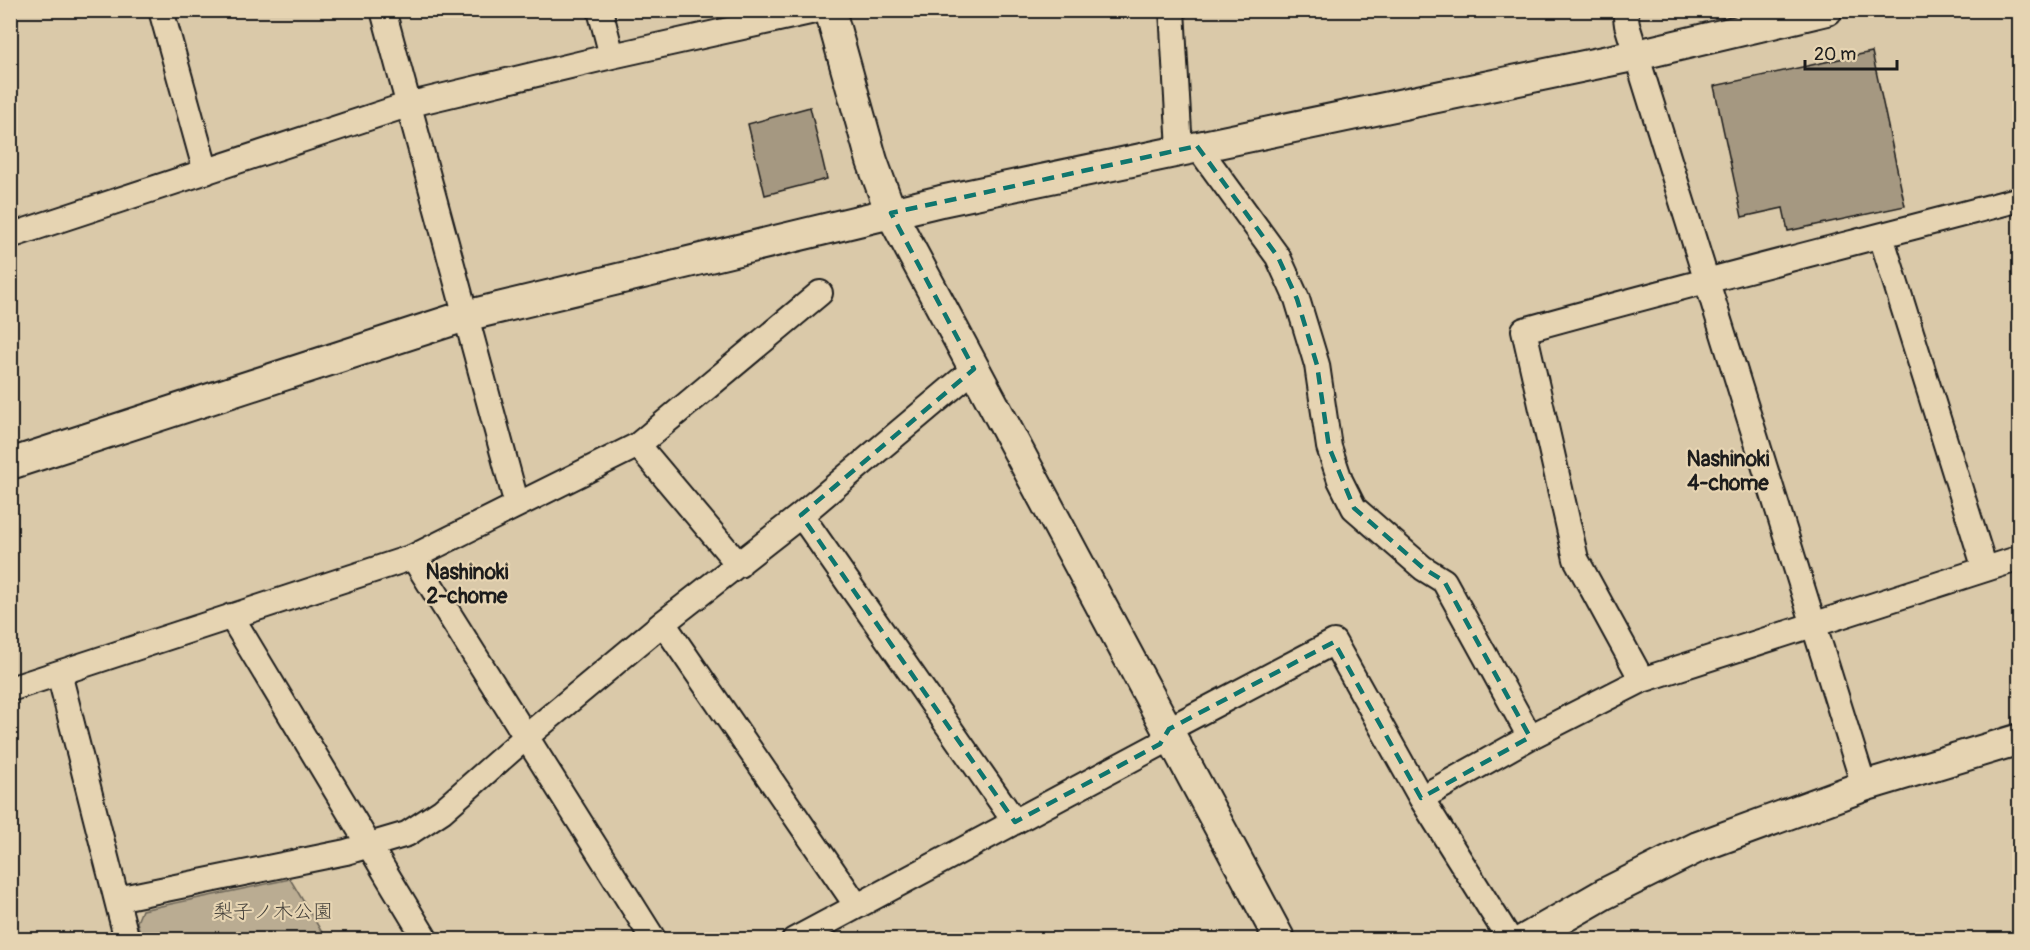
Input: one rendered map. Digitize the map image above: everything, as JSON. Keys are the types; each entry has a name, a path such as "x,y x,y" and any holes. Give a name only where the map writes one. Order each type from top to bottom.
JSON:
{"street":[{"path":"161,10 206,172"},
{"path":"383,10 517,505"},
{"path":"600,10 612,56"},
{"path":"10,236 408,105 819,10"},
{"path":"830,10 872,161 891,213 1280,939"},
{"path":"1172,10 1189,148 1278,257 1297,299 1317,365 1329,447 1340,480 1354,508 1423,568 1444,580 1530,737"},
{"path":"1625,10 1636,55 1864,786"},
{"path":"10,464 465,316 891,213 1636,55 1827,10"},
{"path":"1642,680 1576,559 1524,330 1707,279 2019,199"},
{"path":"1881,236 1985,569"},
{"path":"10,689 413,557 638,445 820,293"},
{"path":"117,899 369,845 407,834 442,812 527,736 663,622 801,515 974,369"},
{"path":"638,445 739,565"},
{"path":"801,515 1015,822"},
{"path":"413,557 654,939"},
{"path":"1421,798 1530,737 1642,680 2019,558"},
{"path":"231,616 426,939"},
{"path":"663,622 857,906"},
{"path":"794,939 1160,744 1169,729 1334,642 1421,798 1510,939"},
{"path":"59,673 127,939"},
{"path":"1524,939 1604,894 1698,847 1864,786 2019,739"}],"highlighted area":[{"path":"1197,146 1278,257 1297,299 1317,365 1329,447 1354,508 1423,568 1444,581 1530,737 1421,798 1334,642 1169,729 1160,744 1015,822 801,515 974,369 891,213"}],"green space":[{"name":"梨子ノ木公園","path":"290,879 326,939 142,939 137,922 142,910"}],"building":[{"path":"1872,52 1905,206 1788,231 1783,208 1742,217 1714,86"},
{"path":"810,107 827,179 765,195 748,124"}],"district":[{"name":"Nashinoki 4-chome","path":"1728,471"},
{"name":"Nashinoki 2-chome","path":"467,584"}]}
